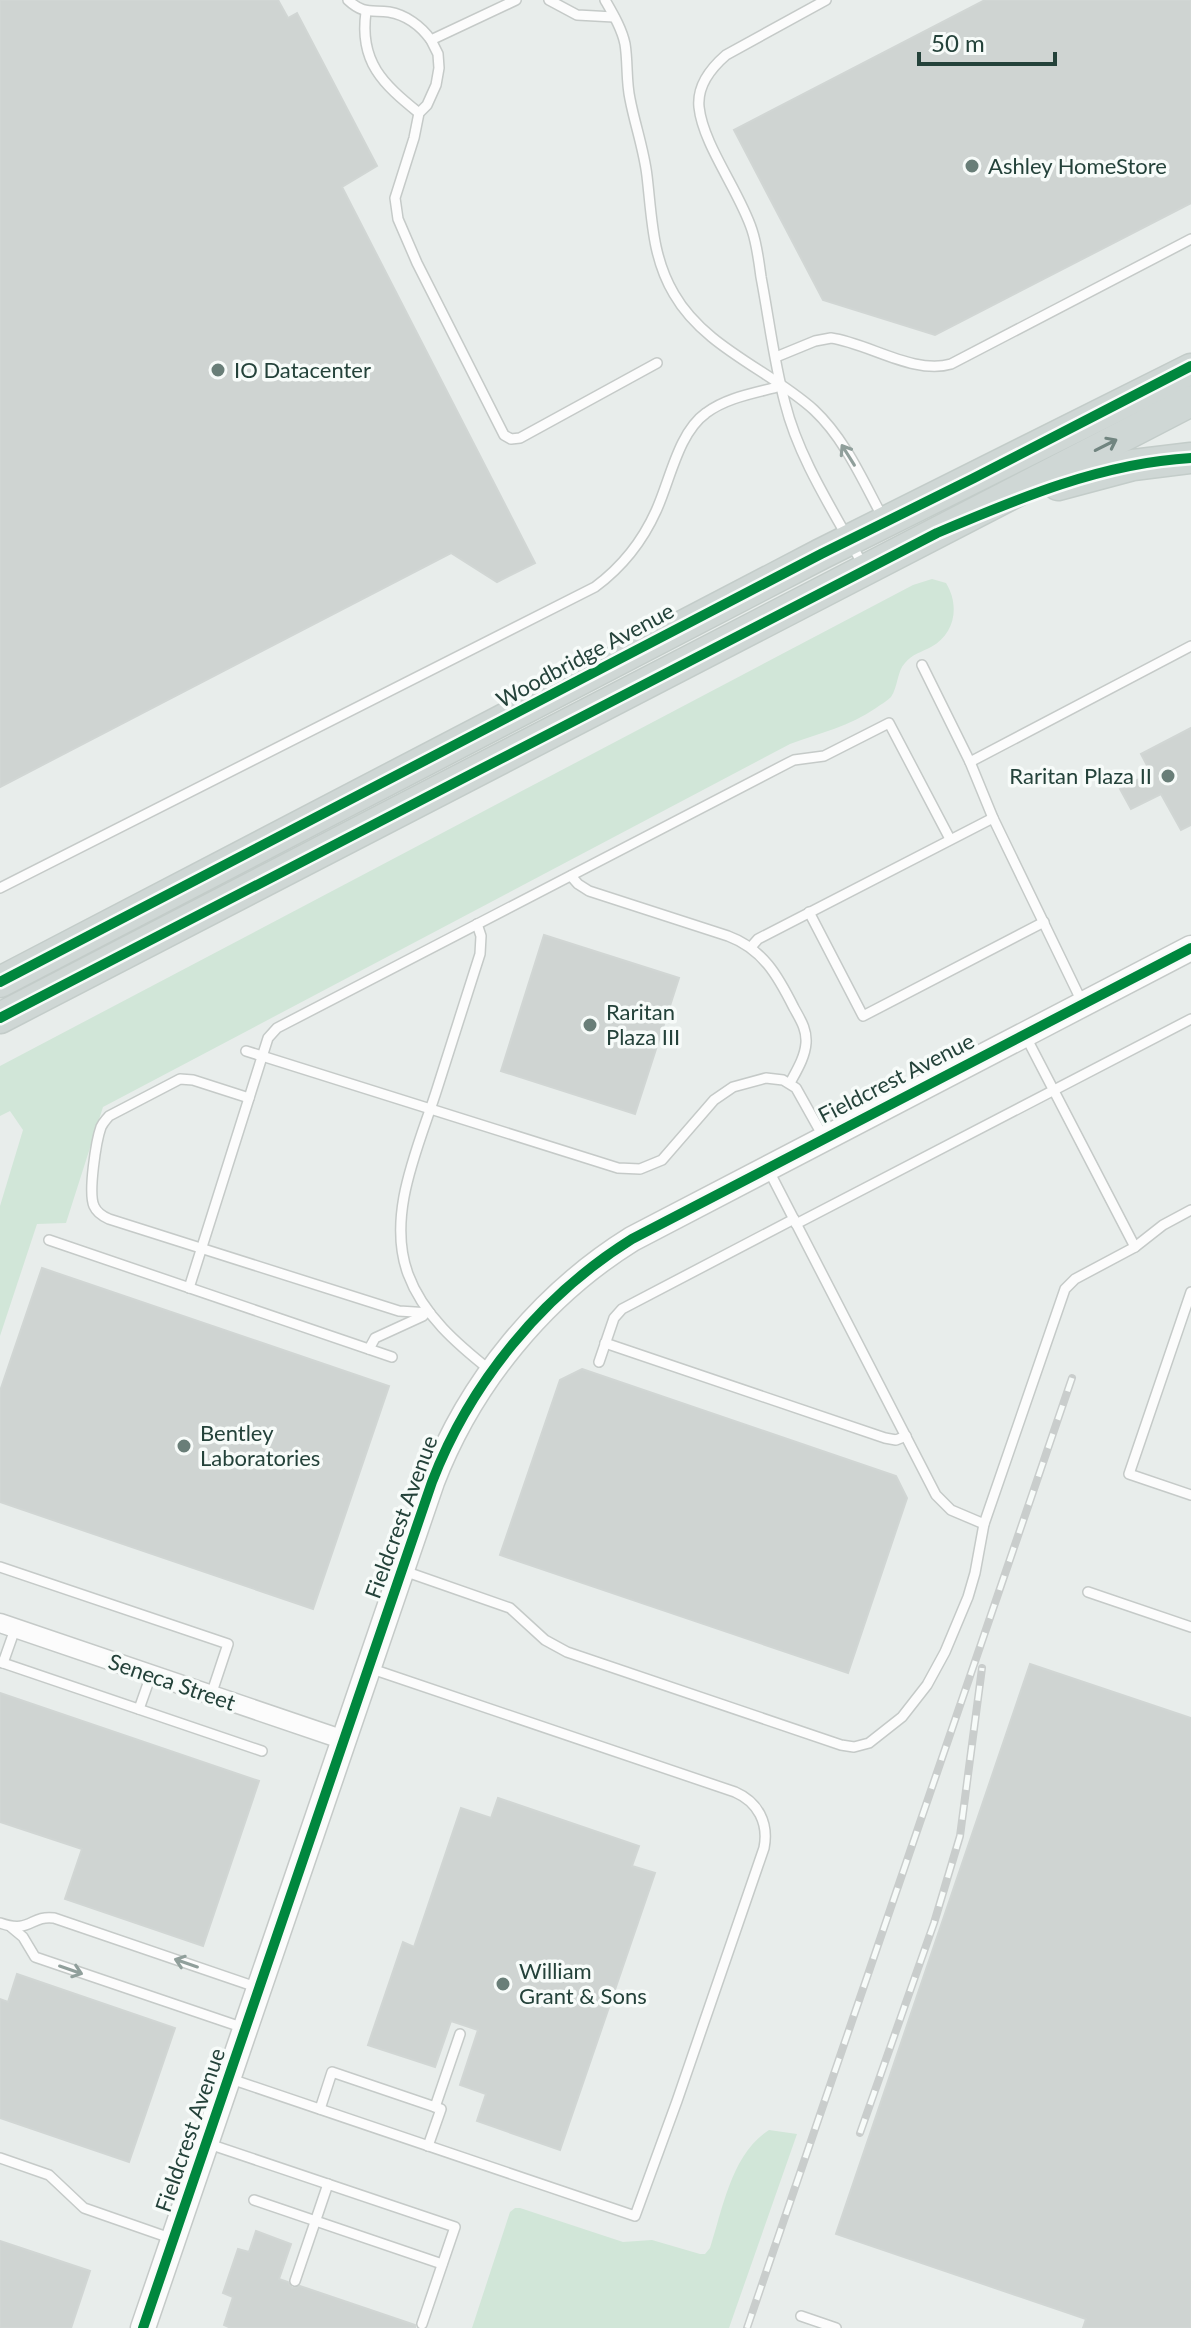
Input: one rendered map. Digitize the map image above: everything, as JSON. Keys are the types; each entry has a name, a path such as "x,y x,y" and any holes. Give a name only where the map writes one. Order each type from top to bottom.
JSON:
{"main road":[{"name":"Woodbridge Avenue","path":"0,1018 865,570 893,537 1191,367"},
{"name":"Woodbridge Avenue","path":"0,982 796,567 850,541 937,533 1191,401"},
{"path":"937,533 1005,504 1094,474 1133,465 1191,458"}],"street":[{"name":"Fieldcrest Avenue","path":"143,2328 444,1452 467,1408 492,1372 539,1315 611,1252 643,1232 1191,948"},
{"name":"Seneca Street","path":"8,1626 344,1740"}],"lane":[{"path":"348,0 366,12 391,13 411,21 424,31 438,54 436,85 427,105 419,113 395,198 398,219 407,243 504,435 511,439 520,438 657,363"},
{"path":"431,40 516,0"},
{"path":"549,0 577,15 614,17"},
{"path":"605,0 626,48 630,99 646,163 654,244 674,295 691,318 737,356 812,409 830,428 852,460 893,537"},
{"path":"826,0 726,55 708,75 699,95 699,106 705,128 752,230 789,419 865,570"},
{"path":"366,12 365,39 371,61 389,89 419,113"},
{"path":"776,357 831,338 922,365 941,367 1191,239"},
{"path":"0,888 595,587 614,573 641,539 657,510 685,438 696,421 725,402 781,386"},
{"path":"970,762 1191,646"},
{"path":"922,665 1083,1004"},
{"path":"189,1288 262,1056 270,1034 277,1028 794,760 824,756 889,723 950,839"},
{"path":"751,947 758,939 993,818"},
{"path":"571,876 595,894 728,936 751,947 775,971 804,1026 806,1045 790,1083"},
{"path":"809,912 863,1016 1044,922"},
{"path":"477,924 481,936 480,954 406,1187 401,1233 408,1276 430,1313 460,1347 492,1372"},
{"path":"599,1362 614,1318 628,1305 1191,1019"},
{"path":"1024,1034 1135,1247"},
{"path":"246,1051 610,1166 632,1170 662,1160 706,1108 733,1087 766,1078 790,1083 800,1092 824,1138"},
{"path":"249,1098 193,1080 180,1079 114,1113 101,1127 92,1193 94,1207 109,1219 399,1311 430,1313"},
{"path":"767,1168 940,1501 951,1510 984,1524"},
{"path":"402,1570 510,1608 545,1640 567,1652 841,1745 854,1747 869,1743 911,1708 936,1670 968,1597 984,1524 1065,1289 1075,1279 1135,1247 1163,1225 1191,1210"},
{"path":"49,1240 392,1357"},
{"path":"1191,1292 1129,1474 1191,1495"},
{"path":"369,1349 375,1338 430,1313"},
{"path":"605,1343 885,1438 896,1440 906,1436"},
{"path":"0,1567 228,1644 211,1695"},
{"path":"1088,1592 1191,1627"},
{"path":"8,1626 2,1662 262,1751"},
{"path":"228,2078 635,2216 764,1848 766,1833 759,1812 742,1795 368,1668"},
{"path":"139,1709 151,1675"},
{"path":"11,1927 22,1927 46,1917 54,1918 259,1988"},
{"path":"0,1923 23,1937 35,1957 245,2029"},
{"path":"435,2107 460,2034"},
{"path":"320,2109 332,2072 441,2109 428,2146"},
{"path":"206,2143 455,2227 422,2324"},
{"path":"0,2158 49,2175 84,2208 173,2239"},
{"path":"295,2281 328,2184"},
{"path":"254,2200 442,2264"},
{"path":"801,2316 836,2328"}],"green space":[{"path":"932,579 946,583 950,592 954,610 950,627 939,641 902,666 891,697 876,708 845,724 790,744 103,1107 66,1223 37,1224 0,1336 0,1206 23,1130 10,1111 0,1116 0,1066 913,585"},
{"path":"769,2130 797,2134 729,2328 472,2328 510,2212 515,2208 623,2242 652,2240 705,2254 710,2248 738,2167 756,2140"}],"building":[{"name":"IO Datacenter","path":"0,0 278,0 288,18 297,13 377,166 342,187 535,563 497,582 451,553 0,787"},
{"name":"Ashley HomeStore","path":"985,0 1191,0 1191,203 935,335 823,300 734,130"},
{"name":"Raritan Plaza II","path":"1191,728 1191,825 1181,830 1161,794 1131,809 1120,789 1151,773 1141,754"},
{"name":"Raritan Plaza III","path":"544,935 679,978 635,1114 501,1071"},
{"name":"Bentley Laboratories","path":"42,1268 389,1386 313,1609 0,1502 0,1391"},
{"path":"582,1369 896,1476 907,1498 848,1673 500,1555 560,1380"},
{"path":"1030,1664 1191,1718 1191,2328 1083,2328 1086,2319 836,2234"},
{"path":"0,1693 259,1781 203,1946 65,1899 82,1849 0,1822"},
{"name":"William Grant & Sons","path":"498,1798 639,1846 632,1866 655,1873 560,2150 477,2121 486,2094 460,2085 478,2030 451,2021 435,2067 368,2045 403,1942 414,1947 461,1808 491,1818"},
{"path":"17,1974 175,2028 129,2162 0,2118 0,1999 8,2002"},
{"path":"256,2231 291,2244 279,2279 288,2282 292,2288 300,2286 415,2325 415,2328 231,2328 224,2325 233,2297 223,2293 238,2249 249,2252"},
{"path":"0,2241 90,2271 71,2328 0,2328"}],"railway":[{"path":"747,2328 1072,1378"},
{"path":"860,2133 934,1923 960,1836 982,1668"}],"cycle path":[{"path":"0,982 821,554 1191,366"},
{"path":"0,1018 937,533 1061,484 1125,467 1191,458"},
{"path":"143,2328 432,1482 467,1410 512,1344 568,1287 632,1239 1191,948"}],"place":[{"name":"Ashley HomeStore","path":"972,166"},
{"name":"IO Datacenter","path":"218,370"},
{"name":"Raritan Plaza II","path":"1168,776"},
{"name":"Raritan Plaza III","path":"590,1025"},
{"name":"Bentley Laboratories","path":"184,1446"},
{"name":"William Grant & Sons","path":"503,1984"}]}
